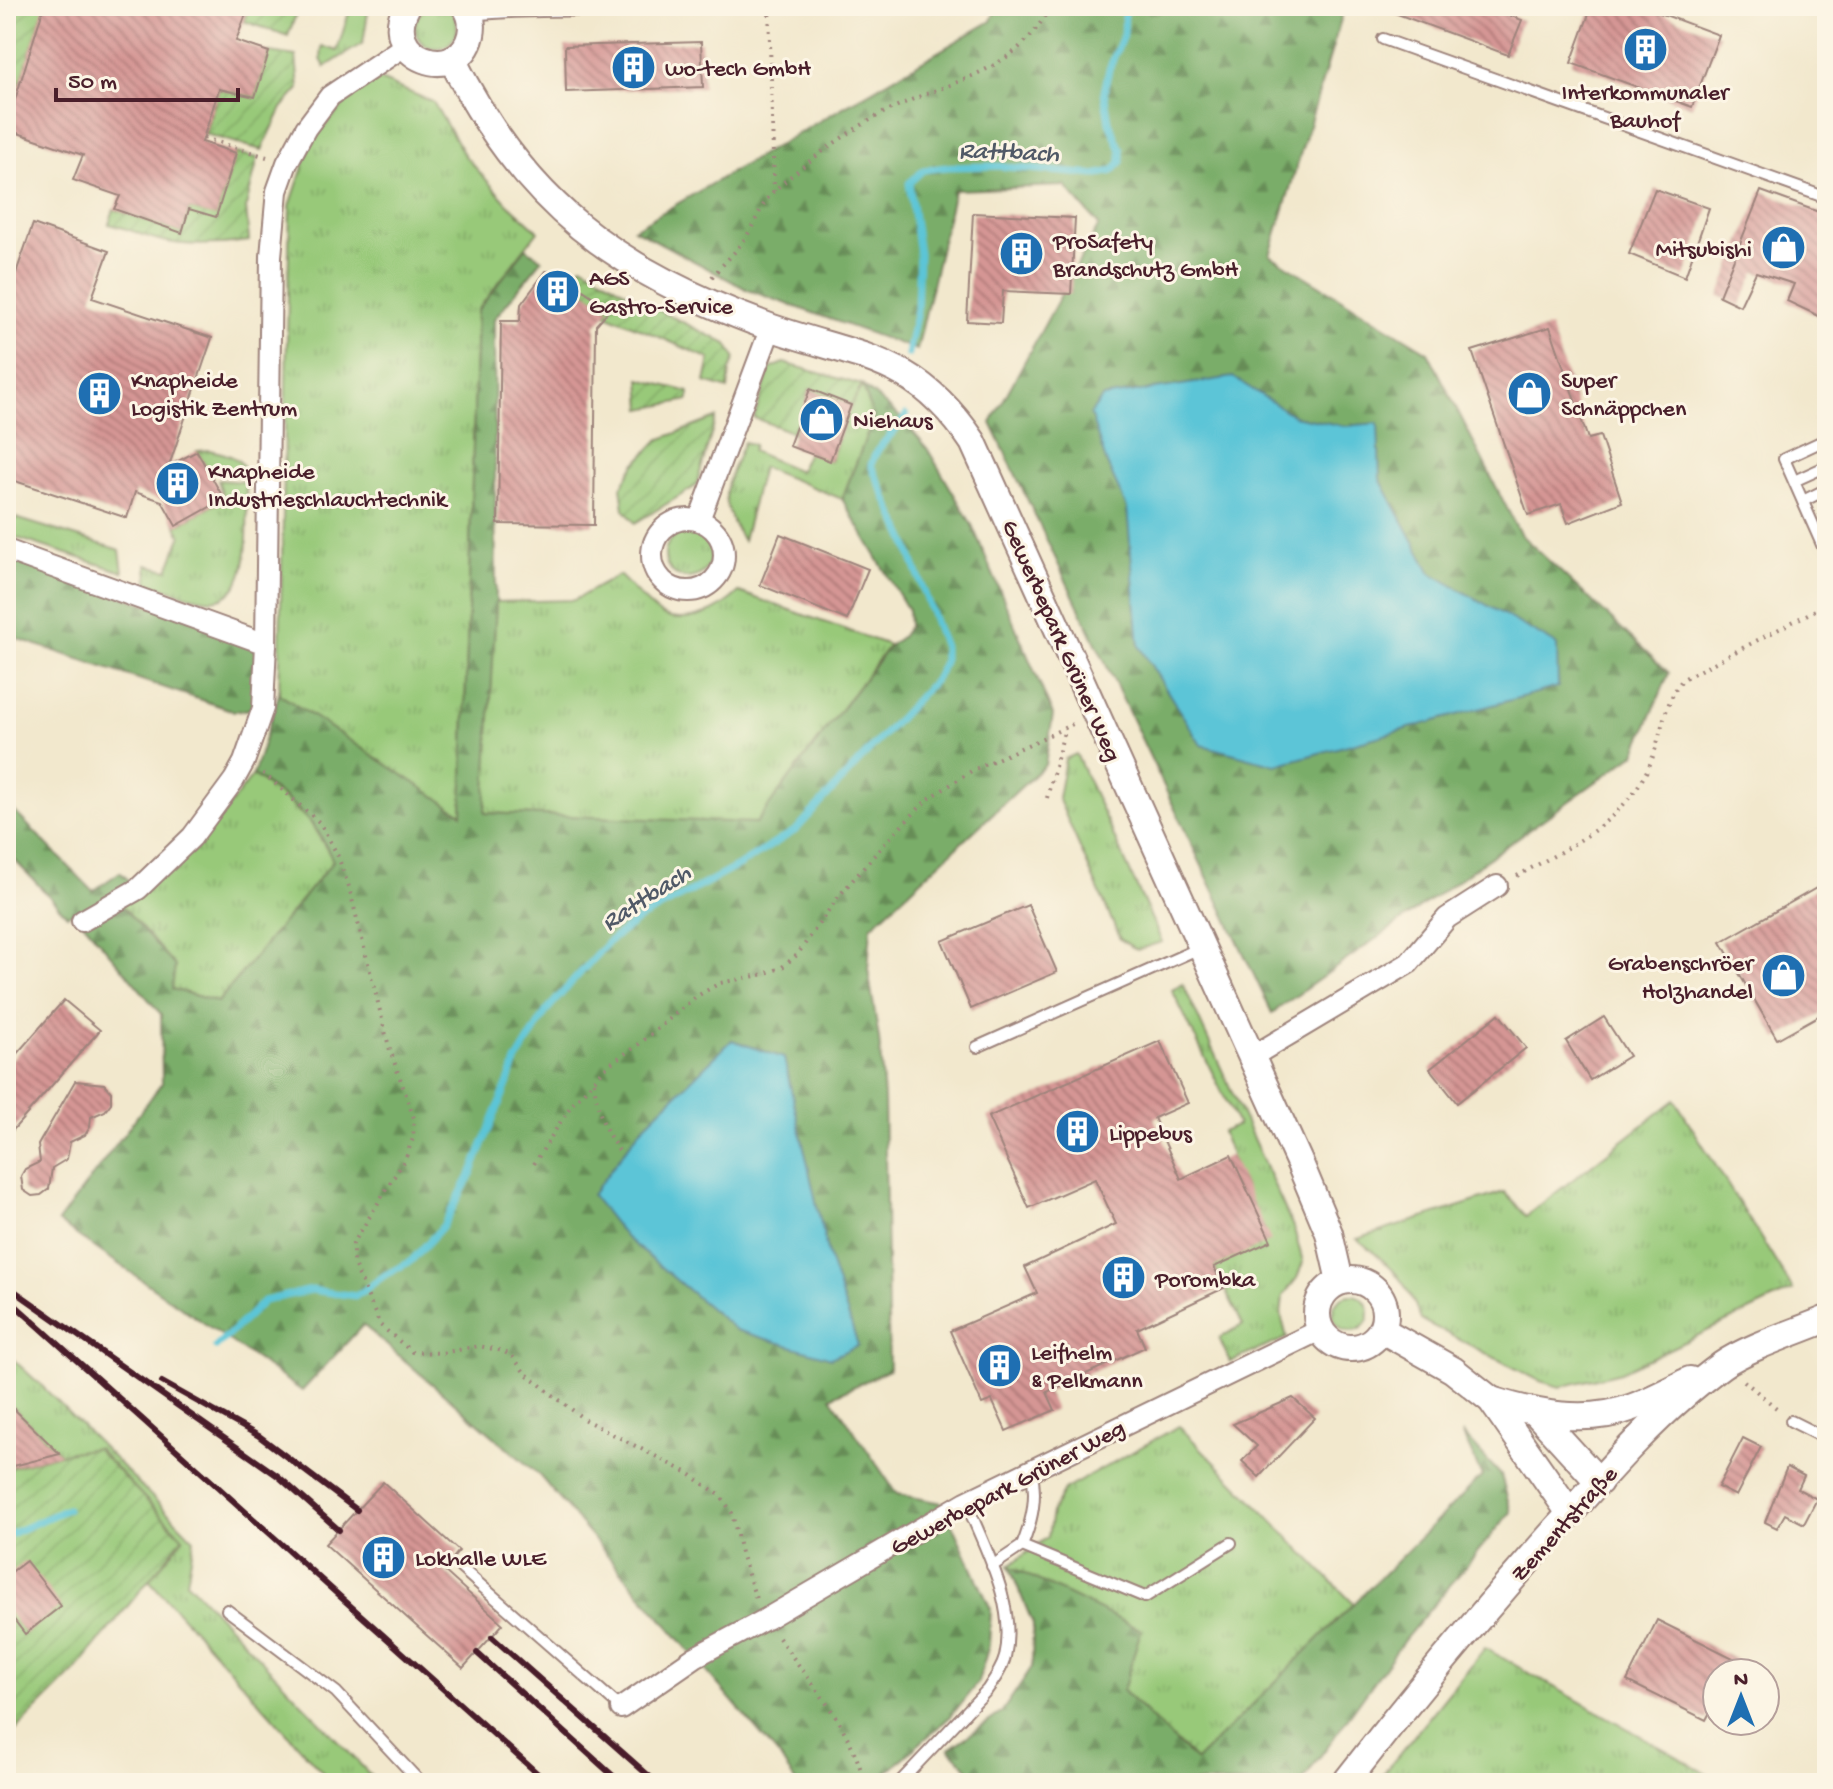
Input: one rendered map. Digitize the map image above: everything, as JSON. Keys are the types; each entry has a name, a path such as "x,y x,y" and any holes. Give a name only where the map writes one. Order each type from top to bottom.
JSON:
{"street":[{"path":"407,6 400,24 406,45 421,59 442,62 452,59 469,43 472,31 468,10"},
{"path":"82,921 138,889 192,837 215,809 244,762 263,708 271,256 277,191 287,163 306,128 330,96 406,45"},
{"name":"Gewerbepark Grüner Weg","path":"452,59 494,134 534,185 591,238 699,300 771,327 869,356 906,374 933,392 956,417 973,442 1253,1056 1329,1233 1340,1281"},
{"path":"699,520 771,327"},
{"path":"6,550 266,644"},
{"path":"1253,1056 1409,963 1447,918 1497,886"},
{"path":"1356,1279 1371,1286 1382,1298 1386,1314 1382,1330 1372,1342 1358,1348 1343,1348 1330,1342 1320,1330 1316,1316 1318,1301 1327,1288 1340,1281 1356,1279"},
{"name":"Zementstraße","path":"1345,1783 1471,1626 1570,1513 1680,1400 1724,1364 1827,1319"},
{"name":"Gewerbepark Grüner Weg","path":"621,1708 695,1657 966,1502 1320,1330"},
{"path":"1382,1330 1453,1370 1491,1400 1570,1513"},
{"path":"1491,1400 1538,1415 1590,1415 1631,1408 1724,1364"},
{"path":"1538,1415 1599,1482"}],"lane":[{"path":"468,10 576,11 648,6"},
{"path":"1383,39 1827,198"},
{"path":"1827,439 1784,459 1827,556"},
{"path":"1794,481 1827,466"},
{"path":"1803,501 1827,489"},
{"path":"977,1047 1203,947"},
{"path":"1791,1421 1827,1439"},
{"path":"992,1566 1022,1546 1030,1525 1036,1488 1031,1470"},
{"path":"899,1783 987,1690 999,1673 1005,1656 1007,1623 1003,1600 966,1502"},
{"path":"1022,1546 1145,1597 1231,1543"},
{"path":"461,1568 621,1708"},
{"path":"227,1610 336,1692 421,1783"}],"path":[{"path":"769,6 774,191"},
{"path":"699,300 709,280 743,242 774,191 849,134 890,110 1000,63 1037,31 1050,6"},
{"path":"204,138 287,163"},
{"path":"211,476 268,476"},
{"path":"1497,886 1604,824 1635,794 1651,762 1673,692 1683,679 1827,604"},
{"path":"534,1164 570,1107 608,1065 697,996 720,983 781,968 797,955 838,897 927,800 973,770 1095,713"},
{"path":"1047,798 1065,728"},
{"path":"244,762 266,774 320,823 337,854 349,887 389,1047 414,1118 413,1138 406,1157 353,1244 353,1262 380,1325 412,1352 442,1353 479,1346 503,1351 513,1357 525,1373 585,1420 688,1473 721,1496 732,1513 751,1589 766,1619 839,1724 860,1763 864,1783"},
{"path":"594,1082 597,1112 608,1136 622,1155"},
{"path":"1724,1364 1791,1421"}],"green space":[{"path":"6,6 45,6 6,129"},
{"path":"249,6 299,6 288,36 244,21"},
{"path":"351,6 369,6 363,43 325,67 321,59 322,46 337,51"},
{"path":"436,6 451,12 457,27 451,42 436,48 421,42 415,27 421,12"},
{"path":"997,6 1336,6 1344,9 1270,255 1428,352 1520,534 1669,673 1635,754 1272,1013 991,423 1099,225 1065,186 954,190 917,350 748,290 634,229 991,21"},
{"path":"269,52 296,56 299,89 282,108 262,150 205,134 219,89 255,96"},
{"path":"378,79 433,102 465,156 508,204 538,231 477,311 462,815 279,694 290,206 312,140 349,99"},
{"path":"236,153 258,158 246,207 249,241 180,244 109,224 114,209 182,233 189,209 216,216"},
{"path":"526,248 542,260 494,319 496,602 485,813 756,823 889,646 909,626 908,610 842,499 874,417 862,385 900,417 927,448 972,525 1053,715 1045,765 871,927 868,969 884,1097 889,1370 831,1397 897,1494 942,1503 991,1609 989,1645 978,1682 951,1716 875,1783 796,1783 780,1757 538,1474 363,1325 302,1391 58,1222 162,1083 161,1014 82,921 118,901 175,966 172,989 218,1002 333,861 312,823 288,800 253,775 279,694 462,814 477,311"},
{"path":"582,265 648,305 727,344 735,358 728,389 705,382 710,359 606,314 608,309 568,279"},
{"path":"784,363 862,385 851,405 810,389 794,433 754,418 770,369"},
{"path":"640,379 689,392 689,400 642,409"},
{"path":"862,385 874,417 842,499 762,467 743,541 729,513 726,492 744,442 754,445 752,451 799,471 808,452 830,461"},
{"path":"716,418 696,486 635,523 624,509 621,487 635,464 658,440"},
{"path":"209,450 236,459 246,472 209,473 197,451"},
{"path":"218,480 246,482 246,557 233,590 221,598 203,599 148,583 147,565 168,570 181,536 176,526 224,499"},
{"path":"6,515 120,550 123,572 11,536 6,528"},
{"path":"688,532 704,539 711,555 704,571 688,578 672,571 665,555 672,539"},
{"path":"6,558 266,644 263,708 234,711 10,636 6,638"},
{"path":"619,575 651,607 672,618 704,615 739,592 889,645 756,824 484,813 496,602 574,600"},
{"path":"1076,754 1162,942 1137,950 1120,939 1058,798 1065,759"},
{"path":"253,775 310,822 334,861 218,1002 172,989 118,901 195,850"},
{"path":"6,803 93,891 120,872 138,889 67,915 6,851"},
{"path":"1183,984 1294,1229 1303,1262 1297,1278 1283,1296 1281,1315 1287,1338 1230,1362 1219,1338 1243,1325 1214,1267 1231,1155 1222,1132 1238,1125 1172,990"},
{"path":"1675,1100 1793,1290 1621,1372 1560,1387 1540,1381 1421,1320 1404,1284 1357,1239 1504,1192 1526,1216"},
{"path":"1351,1295 1364,1300 1369,1313 1364,1326 1351,1331 1338,1326 1333,1313 1338,1300"},
{"path":"6,1353 194,1539 187,1582 378,1783 332,1783 149,1580 183,1538 97,1448 60,1454 6,1401"},
{"path":"1179,1426 1354,1604 1196,1761 1123,1691 1009,1566 1048,1537 1052,1512 1064,1490"},
{"path":"1462,1433 1501,1475 1511,1512 1405,1639 1301,1783 982,1783 949,1749 1001,1713 1032,1667 1033,1624 1009,1566 1141,1630 1123,1691 1196,1761 1482,1476"},
{"path":"96,1448 183,1538 75,1671 6,1740 6,1469"},
{"path":"1485,1648 1724,1783 1376,1783"}],"water":[{"path":"1233,377 1294,416 1344,426 1378,423 1380,479 1431,573 1557,645 1558,687 1276,765 1201,745 1139,646 1127,508 1107,464 1090,414 1103,397"},
{"path":"732,1040 784,1058 828,1255 858,1345 831,1358 736,1330 625,1237 592,1195 641,1129"}],"building":[{"path":"44,6 249,6 236,41 269,52 255,97 219,89 202,142 236,153 216,217 189,209 182,233 114,209 120,196 73,180 83,155 6,129"},
{"path":"1382,6 1485,6 1522,20 1508,55"},
{"name":"Interkommunaler Bauhof","path":"1592,6 1641,6 1719,35 1692,107 1571,63"},
{"name":"wo-tech GmbH","path":"701,42 703,87 566,92 565,46"},
{"path":"1655,189 1709,208 1685,277 1629,254"},
{"name":"Mitsubishi","path":"1761,191 1827,215 1827,320 1787,301 1794,284 1756,272 1740,306 1719,296"},
{"name":"ProSafety Brandschutz GmbH","path":"973,213 1075,218 1071,294 1003,291 1001,323 967,321"},
{"name":"Knapheide Logistik Zentrum","path":"33,224 109,251 92,298 212,338 169,466 197,451 224,499 176,526 162,501 135,492 127,518 6,478 6,269 16,273"},
{"path":"546,271 559,273 610,309 596,325 594,525 498,524 501,321 520,321 521,304"},
{"name":"Super Schnäppchen","path":"1550,327 1588,439 1600,436 1622,502 1568,523 1561,504 1528,515 1472,351"},
{"name":"Niehaus","path":"810,389 851,405 830,461 789,446"},
{"path":"780,534 868,569 847,620 760,585"},
{"name":"Grabenschröer Holzhandel","path":"1827,882 1827,1011 1777,1039 1721,942"},
{"path":"1028,905 1057,972 971,1009 942,941"},
{"path":"64,1000 100,1030 6,1138 6,1066"},
{"path":"1499,1014 1526,1048 1457,1103 1430,1069"},
{"path":"1604,1017 1629,1056 1590,1080 1566,1041"},
{"path":"1160,1041 1188,1103 1154,1118 1181,1179 1231,1155 1271,1241 1214,1267 1224,1288 1137,1329 1145,1347 1047,1392 1055,1410 1006,1431 992,1400 982,1404 950,1331 1037,1293 1025,1267 1116,1224 1095,1179 1029,1208 988,1117"},
{"path":"75,1081 104,1084 111,1092 111,1103 105,1111 91,1117 85,1135 70,1142 67,1159 52,1168 49,1189 41,1195 32,1196 23,1190 21,1176 25,1169 40,1162 38,1145"},
{"path":"1293,1398 1315,1418 1259,1477 1242,1461 1257,1446 1233,1424"},
{"path":"6,1401 60,1454 6,1468"},
{"path":"1743,1438 1761,1447 1736,1496 1718,1487"},
{"path":"1787,1467 1804,1476 1798,1489 1817,1499 1804,1524 1785,1514 1777,1528 1765,1522"},
{"path":"383,1482 459,1551 443,1570 503,1624 463,1668 325,1544"},
{"path":"26,1561 61,1606 25,1634 6,1609 6,1576"},
{"path":"1657,1620 1731,1657 1701,1657 1701,1718 1627,1681"}],"waterway":[{"name":"Rattbach","path":"908,354 917,310 919,254 909,183 923,170 947,167 996,166 1095,175 1113,171 1121,162 1121,150 1109,122 1104,92 1109,69 1124,33 1125,6"},
{"name":"Rattbach","path":"216,1347 264,1301 311,1290 356,1296 411,1261 443,1226 472,1172 517,1060 547,1010 608,942 641,918 738,866 796,830 936,678 944,662 944,647 906,541 871,465 878,450 906,415"},
{"name":"Rattbach","path":"6,1536 67,1509"}],"railway":[{"path":"6,1285 278,1476 339,1530"},
{"path":"6,1297 548,1783"},
{"path":"162,1382 259,1436 357,1510"},
{"path":"492,1637 657,1783"},
{"path":"477,1653 621,1783"}],"place":[{"name":"Interkommunaler Bauhof","path":"1645,49"},
{"name":"wo-tech GmbH","path":"634,67"},
{"name":"Mitsubishi","path":"1783,248"},
{"name":"ProSafety Brandschutz GmbH","path":"1022,254"},
{"name":"AGS Gastro-Service","path":"558,291"},
{"name":"Knapheide Logistik Zentrum","path":"100,393"},
{"name":"Super Schnäppchen","path":"1530,393"},
{"name":"Niehaus","path":"822,419"},
{"name":"Knapheide Industrieschlauchtechnik","path":"177,484"},
{"name":"Grabenschröer Holzhandel","path":"1784,976"},
{"name":"Lippebus","path":"1078,1132"},
{"name":"Porombka","path":"1124,1278"},
{"name":"Leifhelm & Pelkmann","path":"1000,1365"},
{"name":"Lokhalle WLE","path":"384,1557"}]}
